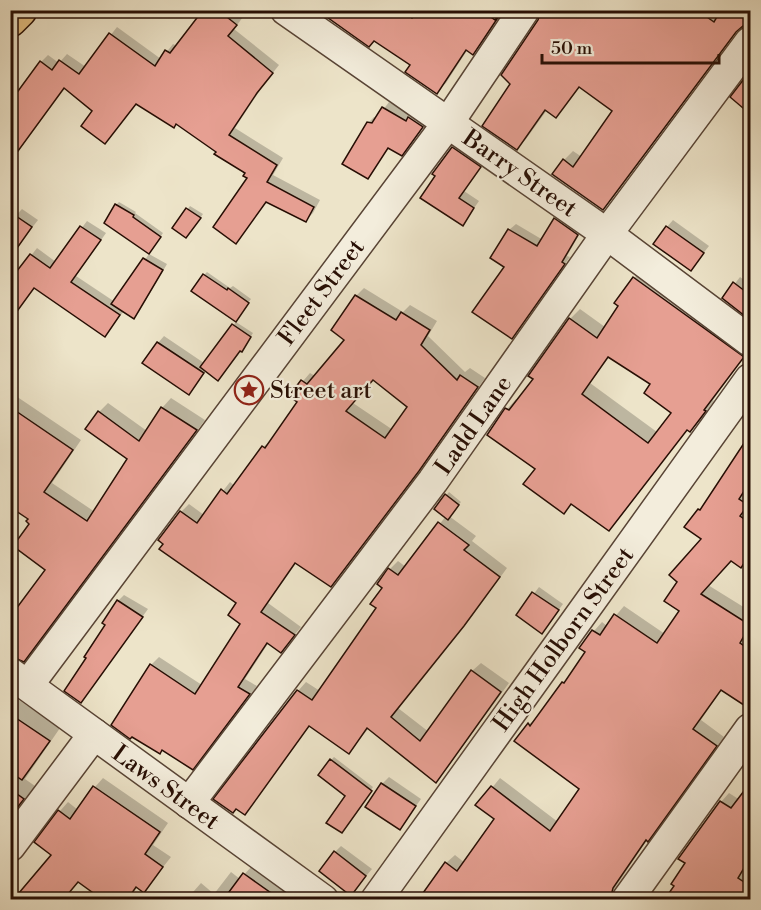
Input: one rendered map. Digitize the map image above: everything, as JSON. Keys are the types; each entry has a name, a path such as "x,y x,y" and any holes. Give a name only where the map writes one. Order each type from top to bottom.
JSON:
{"main road":[{"path":"10,20 21,10"}],"street":[{"name":"Barry Street","path":"286,10 607,234 750,340"},
{"name":"Fleet Street","path":"19,679 448,123 524,10"},
{"name":"Ladd Lane","path":"189,803 434,481 607,234 750,42"},
{"name":"High Holborn Street","path":"376,900 750,379"},
{"name":"Laws Street","path":"19,679 323,900"},
{"path":"627,900 750,729"},
{"path":"10,846 94,734"}],"building":[{"path":"203,10 218,10 237,25 228,36 273,73 229,135 277,165 267,182 314,207 306,222 266,202 236,244 213,227 247,178 243,176 245,173 214,154 216,152 176,124 174,128 136,104 105,144 81,126 92,111 64,88 10,162 10,102 40,61 52,70 59,60 79,74 109,33 155,66 165,50 170,53"},
{"path":"317,10 401,10 412,18 418,10 481,10 495,20 503,10 473,55 466,50 437,94 405,72 410,65 374,41 369,47"},
{"path":"541,10 697,10 714,22 721,10 750,10 750,25 743,26 736,32 603,210 552,174 563,159 573,167 612,111 579,87 556,118 545,110 517,150 482,126 510,84 501,75 538,20"},
{"path":"747,75 750,79 750,114 730,97"},
{"path":"382,107 406,121 408,117 423,127 402,156 388,148 368,179 342,164 367,122 372,123"},
{"path":"452,147 481,167 459,198 474,208 463,226 420,198 435,176 432,174"},
{"path":"115,204 134,215 133,217 161,237 149,254 104,223"},
{"path":"186,208 201,218 186,238 172,228"},
{"path":"10,212 32,227 10,258"},
{"path":"554,218 578,235 562,262 565,264 512,339 472,312 504,267 490,258 508,229 537,246"},
{"path":"80,226 101,240 71,282 120,315 105,337 34,288 10,321 10,280 30,254 50,268"},
{"path":"666,226 704,253 691,271 653,244"},
{"path":"143,258 163,270 134,319 111,304"},
{"path":"203,274 249,303 236,322 191,291"},
{"path":"633,277 744,357 690,432 687,430 609,531 571,504 564,514 523,484 535,469 487,435 505,408 509,410 533,379 528,376 569,318 597,338 618,306 614,303","holes":["608,357 650,384 644,393 671,413 648,443 582,394"]},
{"path":"733,282 750,295 750,320 722,298"},
{"path":"355,295 396,320 401,312 430,330 421,345 457,380 460,375 478,387 419,471 331,587 295,563 261,612 295,635 281,653 267,643 238,687 250,694 193,770 162,750 160,754 132,737 130,739 111,725 150,664 195,694 240,624 228,615 236,603 159,549 163,544 158,540 180,511 197,523 221,489 227,494 262,446 265,448 297,402 289,396 301,380 307,384 344,340 331,330","holes":["373,380 407,407 385,438 346,411"]},
{"path":"232,324 251,337 242,352 240,351 218,381 200,367"},
{"path":"157,342 204,373 189,395 142,363"},
{"path":"10,407 73,450 44,492 87,521 127,459 85,429 98,411 139,441 161,407 197,430 24,662 10,656 10,617 45,570 13,546 29,524 26,521 28,519 10,507"},
{"path":"750,434 750,482 739,499 748,505 740,516 750,523 750,554 741,568 731,561 701,594 750,625 740,643 750,650 750,709 721,690 693,729 717,746 648,842 646,840 613,888 610,900 418,900 445,862 457,871 494,819 475,805 491,786 550,831 579,789 514,741 528,723 530,726 562,682 564,683 585,652 579,648 592,630 600,635 614,614 657,643 679,611 664,601 677,582 669,575 701,539 684,527 698,509 700,510"},
{"path":"445,494 459,505 448,520 434,509"},
{"path":"438,522 469,545 464,550 500,577 391,717 420,741 471,670 501,692 436,783 367,728 349,754 309,726 245,815 236,809 233,813 213,799 297,690 312,700 376,608 370,604 382,588 377,584 388,568 398,575"},
{"path":"532,592 559,610 542,634 516,615"},
{"path":"117,600 143,617 81,703 64,691 86,658 84,657 105,625 102,623"},
{"path":"10,714 50,741 22,780 10,772"},
{"path":"330,759 372,791 342,833 326,823 345,796 318,775"},
{"path":"381,783 416,806 400,830 365,807"},
{"path":"750,783 750,858 738,878 750,886 750,900 664,900 674,886 671,884 685,863 678,859 720,801 731,808"},
{"path":"93,786 160,832 145,854 163,867 144,893 136,887 127,900 103,900 78,882 63,900 13,900 51,855 34,842 58,810 70,819"},
{"path":"10,789 24,799 10,817"},
{"path":"334,851 366,876 351,896 319,871"},
{"path":"243,873 281,900 223,900"}],"place":[{"name":"Street art","path":"249,390"}]}
